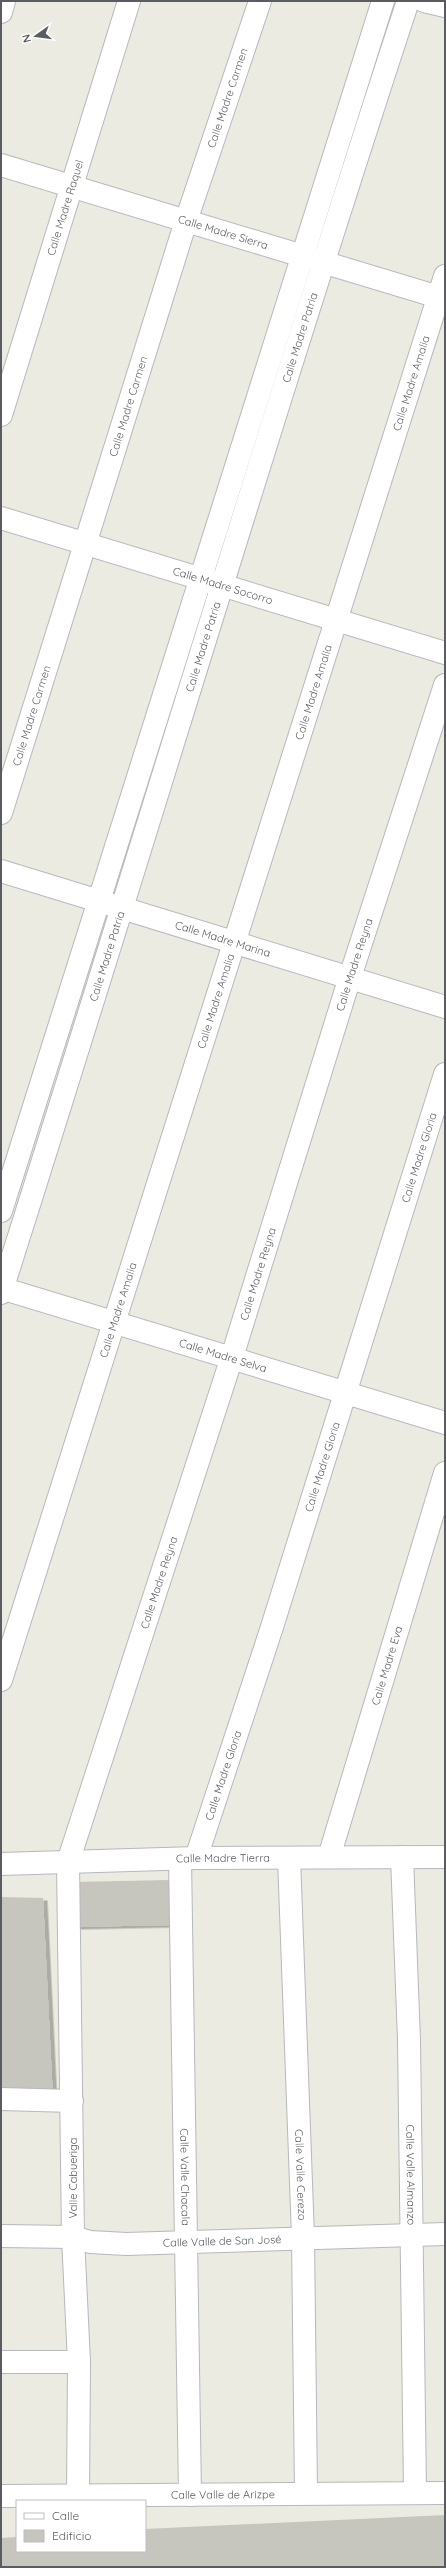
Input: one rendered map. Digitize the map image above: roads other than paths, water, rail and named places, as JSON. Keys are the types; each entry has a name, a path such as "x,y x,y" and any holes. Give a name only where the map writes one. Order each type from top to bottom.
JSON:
{"street":[{"path":"1,12 4,1"},
{"name":"Calle Madre Raquel","path":"1,415 129,1"},
{"name":"Calle Madre Carmen","path":"1,813 186,221 260,1"},
{"name":"Calle Madre Patria","path":"1,1211 383,1"},
{"name":"Calle Madre Patria","path":"1,1290 222,585 408,1"},
{"path":"424,1 445,6"},
{"name":"Calle Madre Sierra","path":"1,165 72,188 442,298"},
{"name":"Calle Madre Amalia","path":"1,1680 233,941 442,298 445,276"},
{"name":"Calle Madre Socorro","path":"1,518 200,577 337,621 445,653"},
{"name":"Calle Madre Reyna","path":"68,1862 232,1358 350,977 445,685"},
{"name":"Calle Madre Marina","path":"1,871 445,1007"},
{"name":"Calle Madre Gloria","path":"188,1858 272,1628 445,1074"},
{"name":"Calle Madre Selva","path":"1,1290 114,1321 445,1423"},
{"name":"Calle Madre Eva","path":"329,1857 445,1473"},
{"name":"Calle Valle Almanzo","path":"402,1856 409,2040 415,2492"},
{"name":"Calle Madre Tierra","path":"1,1864 188,1858 445,1857"},
{"name":"Calle Valle Chacala","path":"188,1858 188,2242 190,2494"},
{"name":"Calle Valle Cerezo","path":"289,1858 303,2237 306,2492"},
{"name":"Valle Cabueriga","path":"68,1862 73,2237 79,2362 78,2495"},
{"path":"1,2099 72,2101"},
{"name":"Calle Valle de San José","path":"1,2236 73,2237 90,2242 104,2243 188,2242 303,2237 412,2236 445,2234"},
{"path":"1,2362 79,2362"},
{"name":"Calle Valle de Arizpe","path":"1,2496 306,2492 445,2493"}]}
